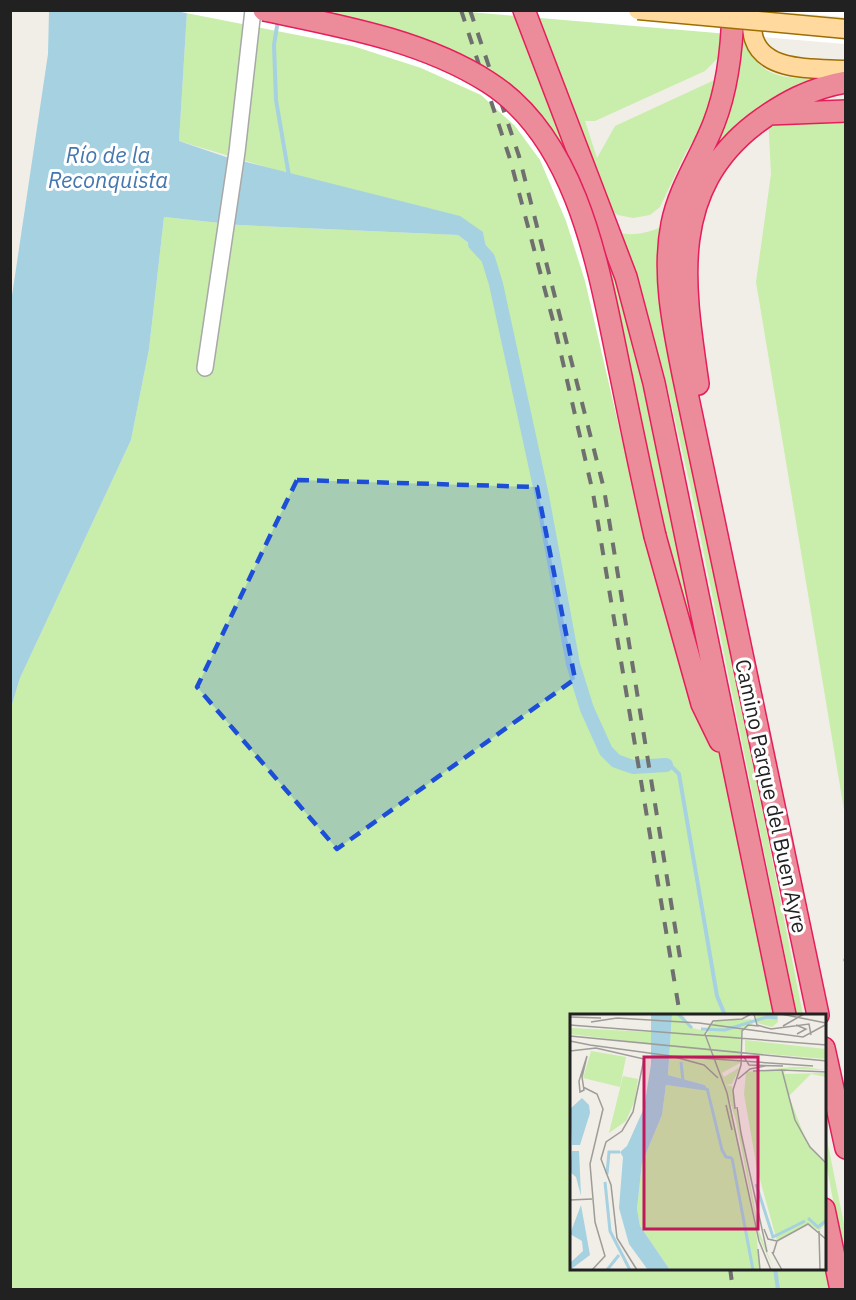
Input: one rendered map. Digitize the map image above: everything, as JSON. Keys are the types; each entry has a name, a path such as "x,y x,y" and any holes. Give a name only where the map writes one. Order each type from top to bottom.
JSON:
{"highway":[{"path":"264,10 376,35 452,63 496,88 517,106 540,131 566,178 594,257 655,536 702,704 735,775"},
{"path":"524,10 626,277 665,430 735,775"},
{"path":"727,577 677,345 668,266 675,212 722,98 730,63 733,10"},
{"path":"727,577 687,312 687,248 697,202 711,173 726,151 768,114 807,92 846,82"},
{"path":"768,114 846,111"},
{"name":"Camino Parque del Buen Ayre","path":"727,577 818,1014"},
{"name":"Camino Parque del Buen Ayre","path":"735,775 784,1014"},
{"path":"826,1049 846,1102"},
{"path":"826,1051 846,1148"},
{"path":"826,1214 841,1290"}],"main road":[{"path":"638,10 846,29"},
{"path":"752,10 754,41 769,58 794,66 846,70"}],"lane":[{"path":"205,368 237,152 254,10"}],"highlighted area":[{"path":"297,480 537,487 575,679 337,849 197,687"}],"green space":[{"path":"187,11 524,11 626,277 785,1014 570,1014 570,1270 826,1270 826,1214 841,1289 11,1290 11,708 20,678 131,440 149,349 164,217 239,225 458,235 487,258 483,232 179,141"},
{"path":"536,11 728,11 725,51 705,71 595,121 585,121 597,158 615,126 721,77 711,114 686,152 660,207 650,215 633,218 618,215 610,210 618,233 642,233 665,225 712,555 803,1014 797,1014 690,485 665,377 635,285"},
{"path":"743,33 755,58 768,71 787,77 814,79 814,82 716,157 675,270"},
{"path":"845,111 845,816 756,282 771,174 768,114"},
{"path":"826,1135 845,1229 845,1264 826,1162"}],"water":[{"name":"Río de la Reconquista","path":"49,11 187,11 179,141 226,157 460,216 483,232 488,258 458,235 239,225 164,217 149,349 131,440 20,678 11,708 10,309 48,54"}],"pier":[{"path":"176,11 354,11 299,14 500,88 577,202 661,530 644,534 585,281 566,221 540,160 515,126 481,95 421,68 353,46"},
{"path":"458,11 676,11 845,26 845,44"},
{"path":"770,11 845,11 845,17"}],"waterway":[{"path":"278,20 274,45 276,100 289,176"},
{"path":"475,244 488,258 496,284 542,496 573,664 587,709 606,751 616,761 633,767 666,765"},
{"path":"666,765 679,774 717,996 725,1014"},
{"path":"775,1270 778,1290"}],"railway":[{"path":"461,10 510,159 555,328 593,493 680,1014"},
{"path":"470,10 519,156 604,489 681,964"},
{"path":"730,1270 733,1290"}]}
